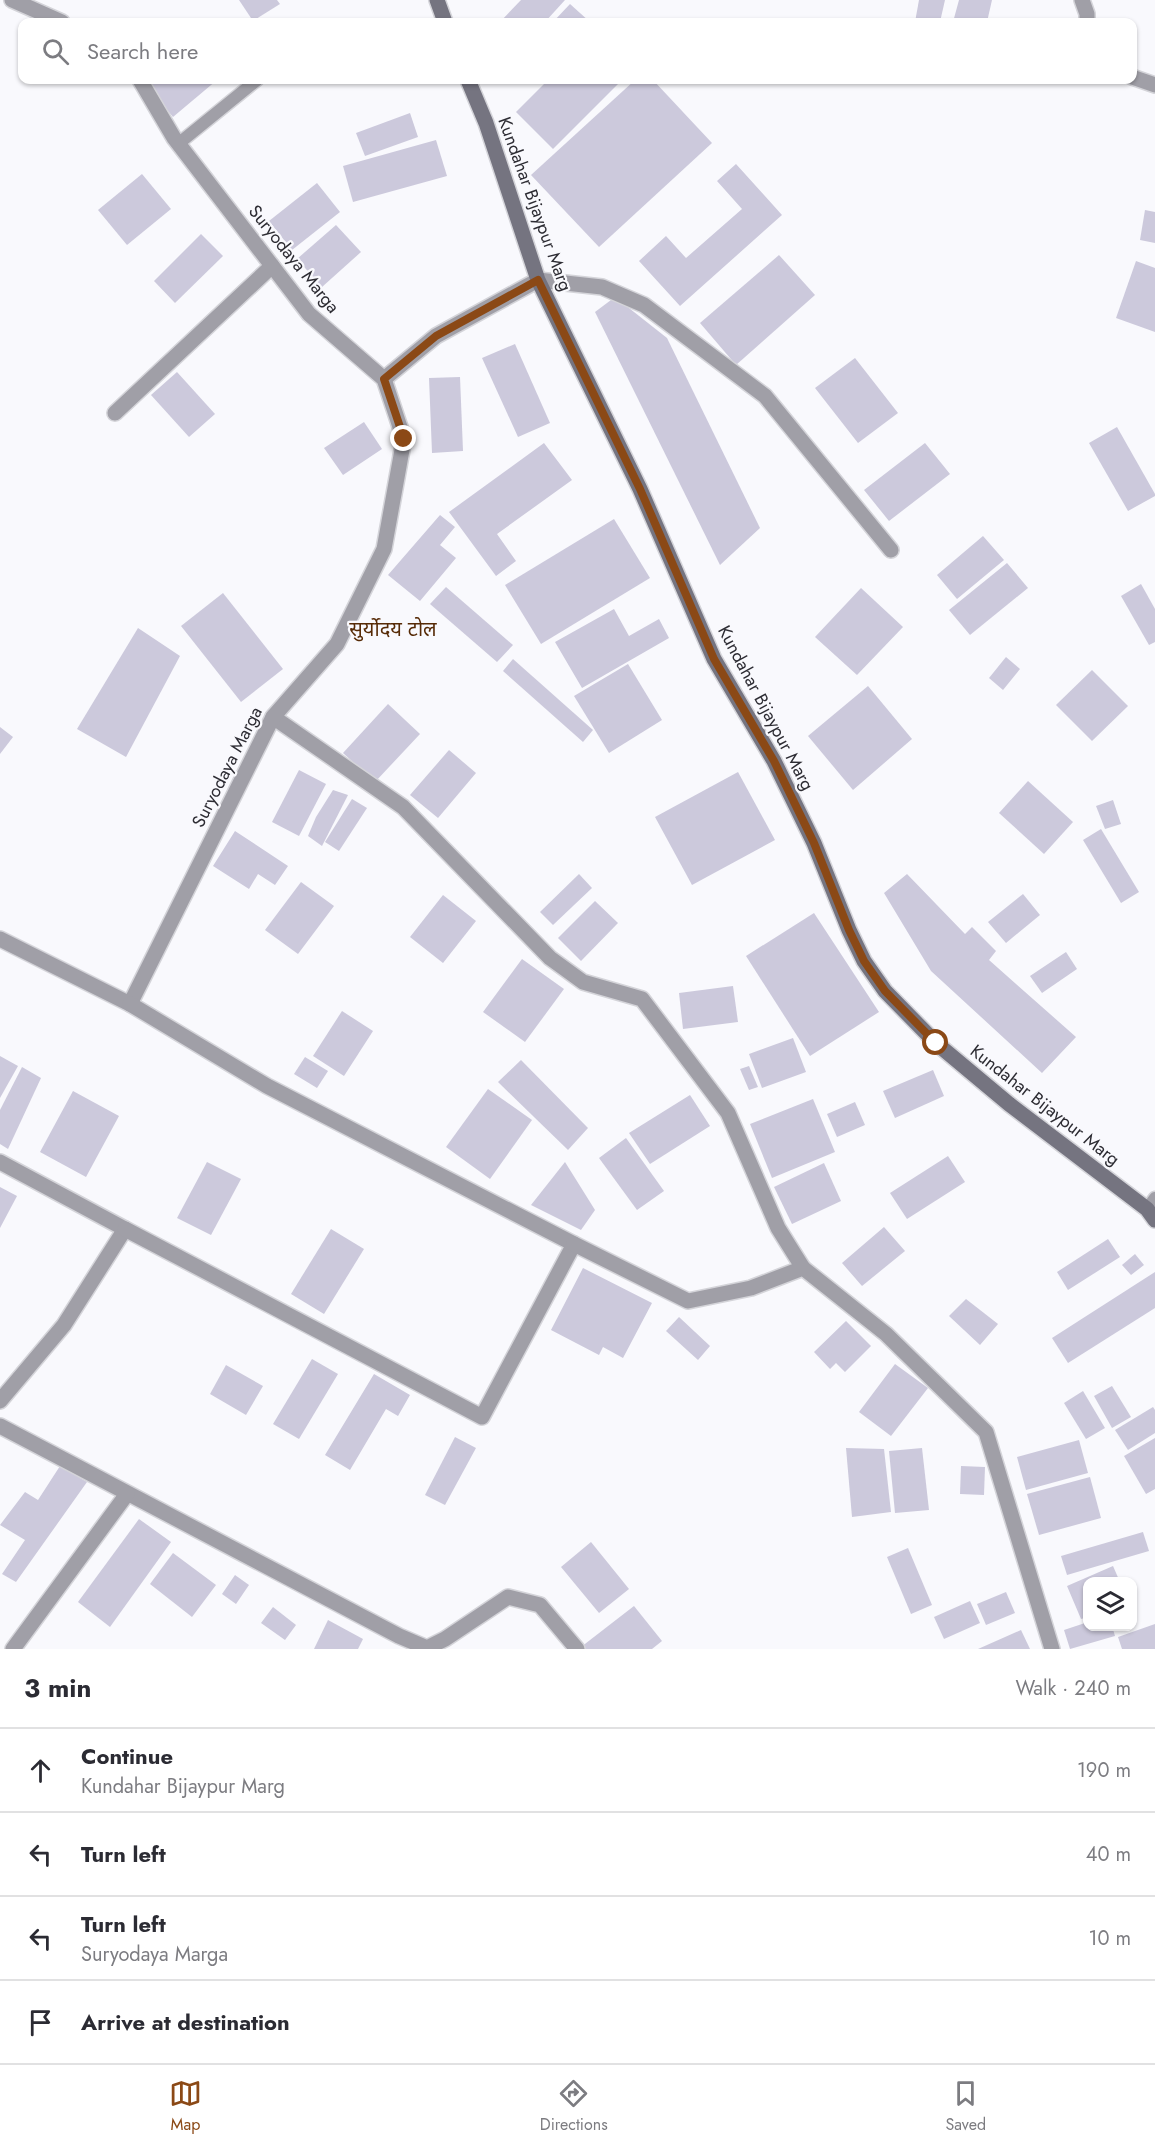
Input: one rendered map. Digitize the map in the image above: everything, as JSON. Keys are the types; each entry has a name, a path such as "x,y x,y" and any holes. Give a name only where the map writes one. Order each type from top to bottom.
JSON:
{"main road":[{"path":"437,0 444,18"},
{"name":"Kundahar Bijaypur Marg","path":"470,84 486,123 538,280 640,489 714,659 774,761 809,832 864,961 885,991 936,1043 1009,1104 1152,1209"}],"street":[{"path":"12,0 53,18"},
{"path":"1082,0 1087,18"},
{"path":"1137,79 1155,85"},
{"name":"Suryodaya Marga","path":"130,1004 273,717 337,644 384,549 404,439 384,379 309,314 178,144 142,84"},
{"path":"115,413 272,266"},
{"path":"384,379 436,336 538,280 602,287 644,305 765,396 891,550"},
{"path":"273,717 403,807 550,958 583,982 642,999 728,1113 778,1228 803,1268 886,1334 986,1432 1052,1649"},
{"path":"0,939 130,1004 267,1086 688,1301 751,1288 803,1268"},
{"path":"0,1162 482,1417 573,1244"},
{"path":"0,1401 64,1324 125,1229"},
{"path":"0,1426 399,1636 427,1648 445,1639 508,1597 540,1605 578,1649"},
{"path":"13,1649 128,1494"}],"lane":[{"path":"178,144 252,84"}],"building":[{"path":"239,0 277,0 280,4 258,18 251,18"},
{"path":"521,0 565,0 549,18 504,18"},
{"path":"919,0 945,0 941,18 916,18"},
{"path":"959,0 992,0 988,18 954,18"},
{"path":"570,4 586,18 557,18"},
{"path":"145,84 212,84 173,117"},
{"path":"544,84 618,84 553,149 516,112"},
{"path":"631,84 657,84 712,143 599,247 531,175"},
{"path":"410,113 418,137 365,156 356,133"},
{"path":"436,140 447,176 353,202 343,166"},
{"path":"736,164 782,215 680,306 639,261 666,236 686,258 742,209 717,181"},
{"path":"142,174 171,209 127,245 98,210"},
{"path":"317,183 340,212 292,250 269,221"},
{"path":"1145,210 1155,212 1155,243 1140,240"},
{"path":"336,225 361,252 322,287 297,259"},
{"path":"201,234 223,256 175,303 154,281"},
{"path":"779,255 815,295 736,365 700,323"},
{"path":"1136,261 1155,268 1155,332 1116,318"},
{"path":"615,297 667,338 760,528 720,565 595,312"},
{"path":"515,344 550,423 518,437 482,358"},
{"path":"855,358 898,413 858,443 815,388"},
{"path":"177,372 215,414 189,437 151,395"},
{"path":"460,377 463,451 432,453 429,378"},
{"path":"364,422 382,449 343,475 324,448"},
{"path":"1117,427 1155,494 1128,511 1089,443"},
{"path":"544,443 572,480 497,534 516,561 496,576 449,512"},
{"path":"925,443 950,474 889,521 864,490"},
{"path":"440,515 455,527 440,545 456,558 420,601 388,575"},
{"path":"614,519 650,578 541,644 505,585"},
{"path":"983,536 1004,560 957,599 937,575"},
{"path":"1007,563 1028,588 970,635 949,610"},
{"path":"1141,584 1155,609 1155,642 1149,645 1121,596"},
{"path":"446,587 513,645 497,662 430,604"},
{"path":"861,588 903,627 857,675 815,637"},
{"path":"223,593 283,669 241,702 181,626"},
{"path":"614,609 629,636 659,619 669,638 582,688 555,642"},
{"path":"138,628 180,656 126,757 77,729"},
{"path":"1006,657 1020,669 1003,690 989,678"},
{"path":"513,659 593,730 583,742 503,671"},
{"path":"628,664 662,720 609,753 574,696"},
{"path":"1092,670 1128,706 1092,741 1056,705"},
{"path":"868,686 912,739 853,790 808,736"},
{"path":"388,704 420,734 375,782 343,753"},
{"path":"0,727 13,737 0,754"},
{"path":"449,750 476,773 438,818 410,795"},
{"path":"299,770 326,784 299,836 272,822"},
{"path":"738,772 775,840 692,885 655,817"},
{"path":"1028,781 1073,822 1044,854 999,813"},
{"path":"333,790 348,795 322,846 308,836 316,817"},
{"path":"352,799 367,808 339,851 325,842"},
{"path":"1113,800 1121,824 1105,829 1096,806"},
{"path":"1101,829 1139,892 1121,903 1083,840"},
{"path":"235,831 288,866 275,885 258,874 249,889 213,866"},
{"path":"579,874 592,888 553,925 540,912"},
{"path":"907,874 965,934 972,927 996,951 989,960 1076,1037 1042,1073 931,971 884,893"},
{"path":"301,882 334,906 298,954 265,930"},
{"path":"1023,894 1040,915 1006,943 988,922"},
{"path":"443,895 476,921 443,963 410,937"},
{"path":"595,901 618,923 581,961 558,938"},
{"path":"814,913 879,1012 810,1056 746,956"},
{"path":"1066,952 1077,969 1042,993 1030,976"},
{"path":"522,959 564,989 525,1042 483,1012"},
{"path":"733,986 738,1022 683,1029 679,993"},
{"path":"342,1011 373,1031 344,1076 313,1056"},
{"path":"793,1038 806,1072 762,1088 749,1054"},
{"path":"0,1056 18,1066 0,1098"},
{"path":"305,1057 328,1071 317,1088 294,1074"},
{"path":"521,1060 588,1128 568,1150 498,1082"},
{"path":"749,1066 758,1087 749,1090 740,1069"},
{"path":"22,1067 41,1078 8,1149 0,1144 0,1110"},
{"path":"933,1070 944,1096 895,1118 883,1091"},
{"path":"488,1089 532,1120 490,1179 446,1147"},
{"path":"73,1091 119,1116 86,1177 40,1152"},
{"path":"690,1095 710,1126 650,1164 629,1133"},
{"path":"813,1099 835,1152 772,1178 750,1124"},
{"path":"855,1102 865,1125 837,1137 827,1114"},
{"path":"626,1138 664,1191 637,1210 599,1158"},
{"path":"948,1156 965,1182 907,1219 890,1193"},
{"path":"207,1162 241,1179 211,1235 177,1218"},
{"path":"565,1162 595,1210 581,1230 531,1205"},
{"path":"824,1163 841,1201 792,1224 774,1187"},
{"path":"0,1187 17,1196 0,1228"},
{"path":"884,1227 905,1251 862,1286 842,1263"},
{"path":"331,1229 364,1249 324,1314 291,1294"},
{"path":"1108,1239 1120,1257 1068,1290 1057,1272"},
{"path":"1135,1254 1144,1265 1131,1275 1122,1265"},
{"path":"583,1268 652,1303 623,1358 603,1347 599,1355 551,1330"},
{"path":"1155,1272 1155,1308 1068,1363 1052,1338"},
{"path":"966,1299 998,1324 980,1345 949,1316"},
{"path":"679,1317 710,1346 698,1360 666,1331"},
{"path":"846,1321 871,1346 845,1372 836,1363 830,1369 814,1352"},
{"path":"312,1359 338,1374 299,1439 273,1424"},
{"path":"895,1364 928,1388 891,1436 859,1412"},
{"path":"226,1365 263,1386 246,1415 210,1394"},
{"path":"374,1374 410,1395 398,1416 386,1409 350,1470 325,1455"},
{"path":"1112,1386 1131,1417 1112,1428 1094,1396"},
{"path":"1083,1391 1105,1428 1086,1439 1064,1403"},
{"path":"1153,1407 1155,1433 1128,1450 1115,1430"},
{"path":"455,1437 476,1448 445,1505 425,1495"},
{"path":"1155,1438 1155,1489 1146,1494 1124,1456"},
{"path":"1079,1440 1088,1473 1026,1490 1017,1457"},
{"path":"846,1448 884,1449 891,1512 852,1517"},
{"path":"922,1448 929,1510 895,1513 889,1451"},
{"path":"60,1466 87,1482 16,1582 2,1574 25,1540 0,1525 25,1492 38,1500"},
{"path":"961,1466 985,1467 984,1495 960,1494"},
{"path":"1090,1477 1101,1518 1039,1535 1027,1494"},
{"path":"139,1519 171,1542 110,1627 78,1602"},
{"path":"1143,1532 1149,1551 1067,1575 1061,1556"},
{"path":"591,1542 629,1589 599,1613 561,1567"},
{"path":"908,1548 932,1605 911,1614 887,1557"},
{"path":"173,1553 216,1585 192,1617 150,1584"},
{"path":"1113,1566 1118,1577 1088,1577"},
{"path":"235,1575 249,1585 236,1604 222,1594"},
{"path":"1083,1579 1083,1618 1081,1619 1067,1586"},
{"path":"1006,1592 1015,1613 986,1625 977,1604"},
{"path":"970,1601 980,1623 944,1639 934,1617"},
{"path":"634,1606 662,1641 652,1649 583,1649 581,1647"},
{"path":"273,1607 296,1625 285,1640 261,1623"},
{"path":"328,1620 363,1639 358,1649 314,1649"},
{"path":"1083,1624 1083,1631 1114,1631 1115,1636 1070,1649 1064,1630"},
{"path":"1155,1624 1155,1649 1122,1649 1118,1637"},
{"path":"1021,1630 1030,1649 978,1649"}],"district":[{"name":"सुर्योदय टोल","path":"393,629"}],"route":[{"path":"404,439 384,379 436,336 538,280 640,489 714,659 774,761 814,843 864,961 885,991 936,1043"}]}
